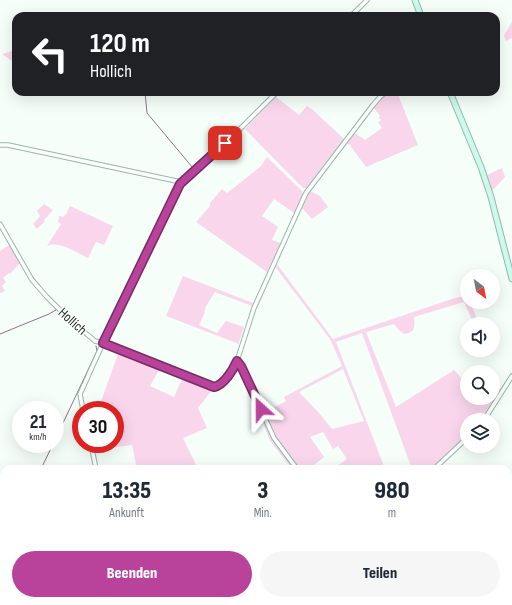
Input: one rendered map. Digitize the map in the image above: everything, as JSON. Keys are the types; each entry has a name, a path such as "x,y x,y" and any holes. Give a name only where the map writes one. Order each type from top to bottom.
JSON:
{"street":[{"path":"355,12 367,0"},
{"path":"415,0 420,12"},
{"path":"81,401 80,394 103,343 181,182 241,128 273,96"},
{"name":"Hollich","path":"0,224 32,280 69,319 95,341 214,387 221,384 234,368 254,308 306,193 381,96"},
{"path":"452,96 491,196 512,279"},
{"path":"0,145 8,144 181,182"},
{"path":"237,361 241,366 274,438 294,465"},
{"path":"488,413 512,376"},
{"path":"438,465 460,445"},
{"path":"93,453 95,465"}],"shaded area":[{"path":"512,22 512,38 506,41 504,35"},
{"path":"12,51 12,61 2,54"},
{"path":"385,96 399,96 418,145 366,167 349,144 346,144 355,133 365,140 382,128 378,122 381,120 379,118 380,116 374,108"},
{"path":"276,97 299,115 307,106 344,139 307,188 303,188 245,129"},
{"path":"267,157 302,191 303,195 294,213 274,199 262,216 278,227 272,240 281,243 267,272 196,222 222,189 227,193 260,167"},
{"path":"502,168 505,177 492,191 487,175"},
{"path":"310,191 320,196 328,207 312,219 302,208"},
{"path":"44,204 53,210 37,229 33,224 40,216 37,211"},
{"path":"70,206 113,226 104,245 96,242 88,258 62,246 47,246 61,224 58,222 59,216 63,217"},
{"path":"9,245 20,263 10,274 9,273 3,278 6,282 2,286 5,291 0,293 0,251"},
{"path":"277,264 333,339 460,297 460,303 414,317 414,329 408,333 404,334 394,324 366,332 396,407 454,370 460,376 460,405 492,405 487,413 460,413 460,442 434,465 411,465 362,333 336,342 383,465 339,465 347,459 338,446 333,449 323,432 310,437 324,457 314,465 296,465 276,438 264,413 286,401 284,397 342,366 330,339 276,268","holes":["343,369 364,421 332,429 299,392"]},
{"path":"183,276 253,303 252,306 215,292 206,306 199,325 217,333 226,321 244,327 239,344 166,316"},
{"path":"467,309 473,309 476,317 471,317"},
{"path":"119,351 160,368 150,386 174,397 183,377 212,390 198,408 207,428 183,438 196,465 136,465 132,445 124,446 124,401 101,401"},
{"path":"259,409 273,440 292,465 289,465 270,441 260,416"}],"waterway":[{"path":"145,96 147,113 193,168 180,181"},
{"path":"112,321 178,183"},
{"path":"19,254 29,271"},
{"path":"31,275 60,307"},
{"path":"0,334 56,310"},
{"path":"64,421 97,351 96,346"},
{"path":"43,465 49,453"}],"route":[{"path":"225,143 181,182 103,343 212,387 217,387 221,384 234,368 237,361 241,366 261,409"}]}
